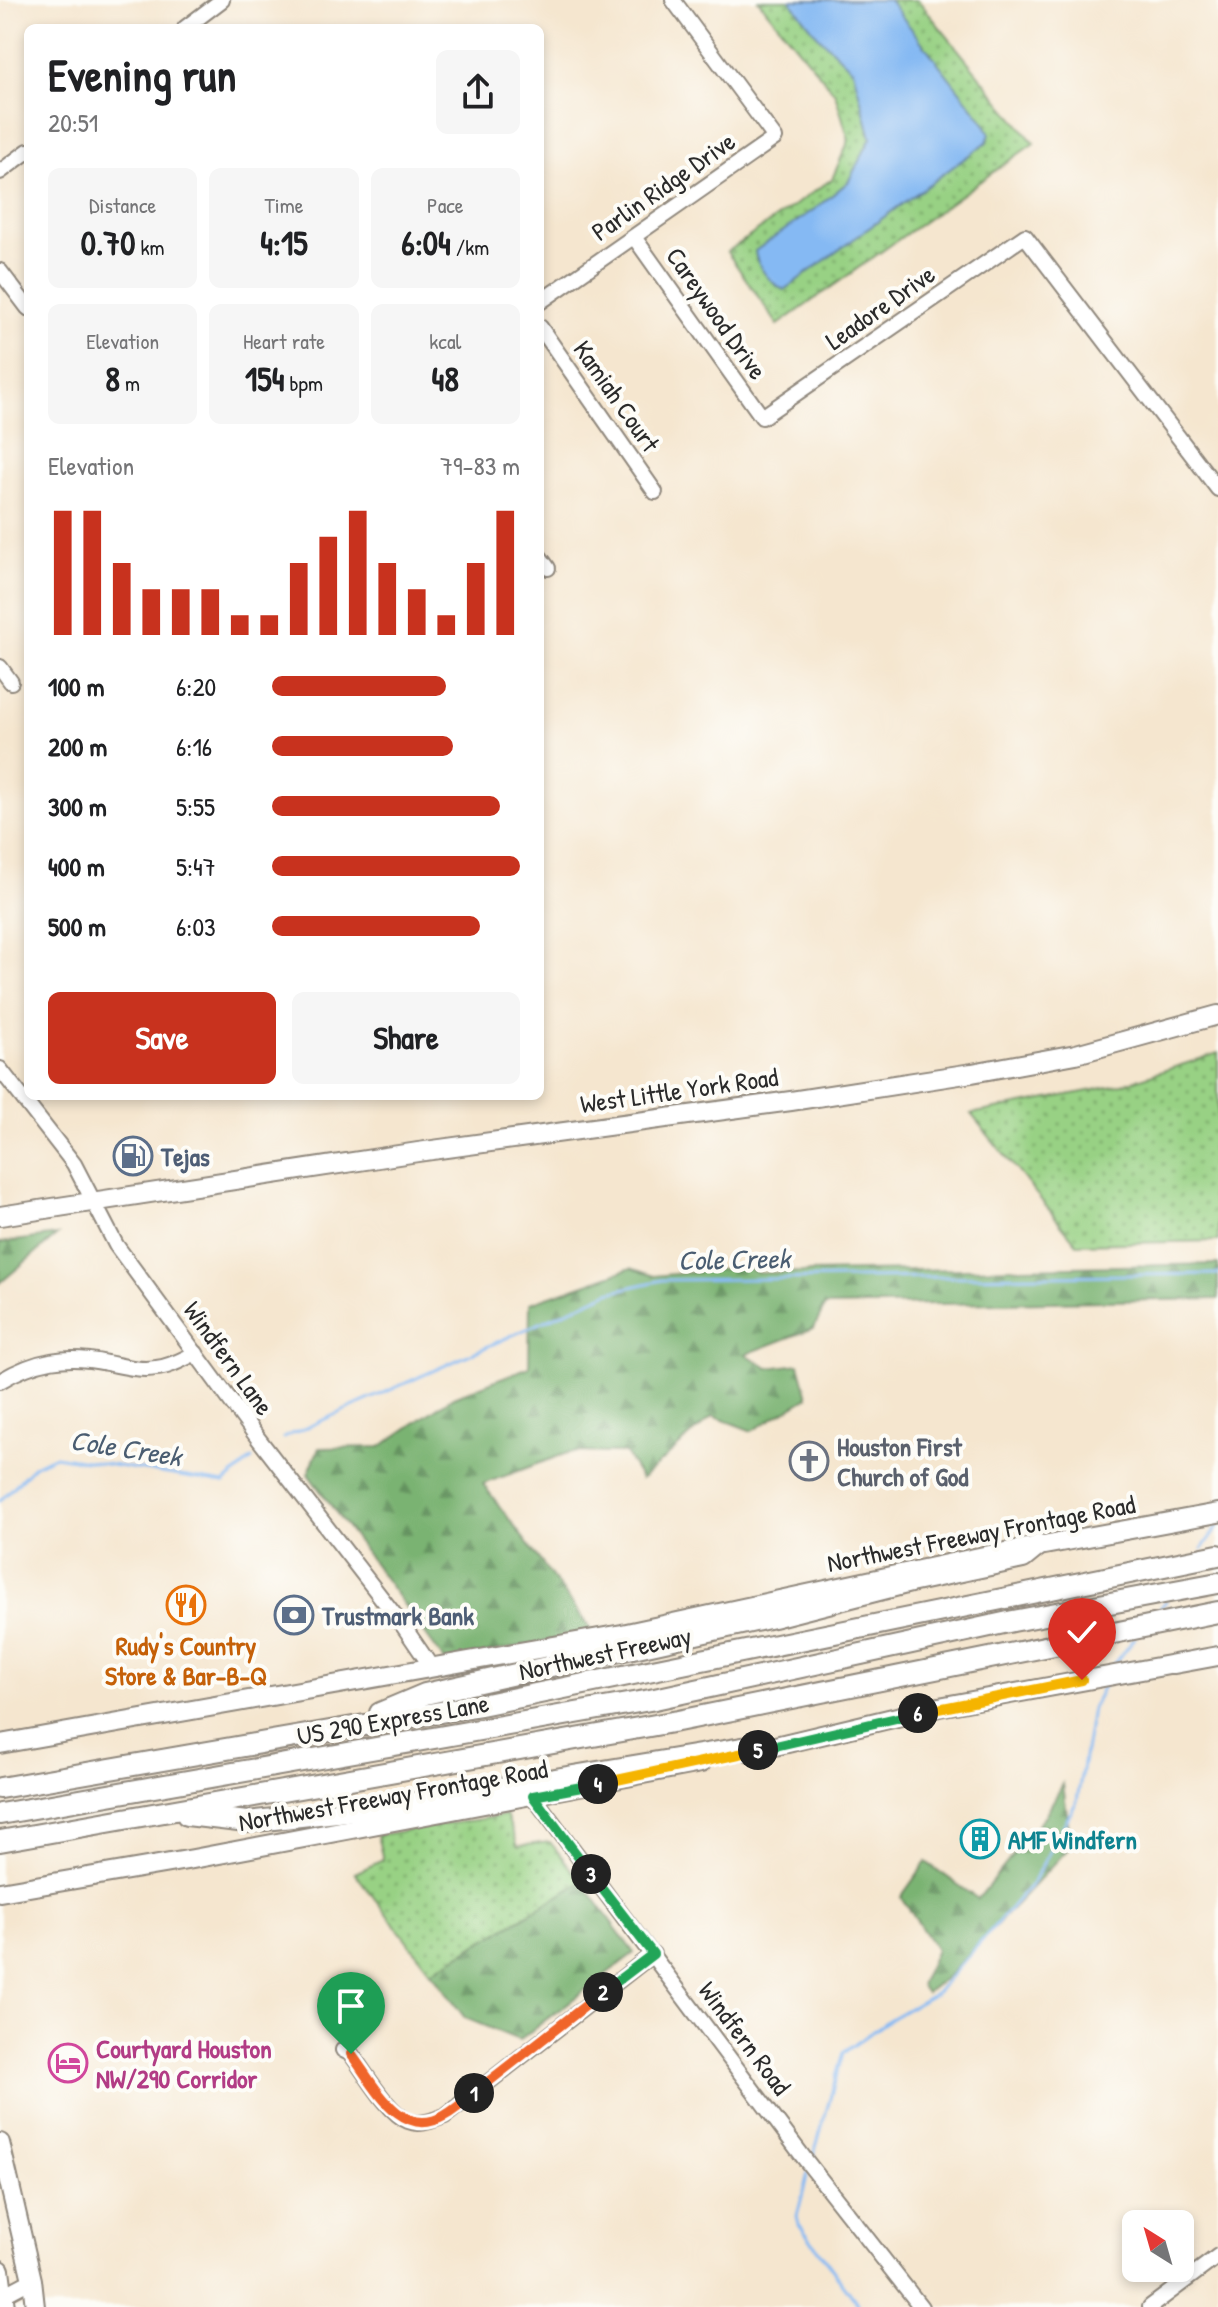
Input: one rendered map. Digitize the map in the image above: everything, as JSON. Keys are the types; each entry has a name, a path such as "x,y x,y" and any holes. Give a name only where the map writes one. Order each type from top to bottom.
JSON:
{"highway":[{"path":"350,1726 425,1694 1023,1558 1039,1545"},
{"name":"Northwest Freeway","path":"0,1788 481,1705 1218,1555"},
{"name":"US 290 Express Lane","path":"0,1814 650,1700 1142,1596 1218,1583"},
{"path":"0,1841 678,1721 1218,1612"},
{"path":"163,1812 247,1822 399,1805 748,1747 763,1749"}],"main road":[{"name":"West Little York Road","path":"0,1216 418,1152 972,1073 1076,1054 1218,1015"},
{"name":"Northwest Freeway Frontage Road","path":"0,1744 622,1634 1039,1545 1218,1513"},
{"name":"Northwest Freeway Frontage Road","path":"0,1892 676,1769 939,1707 1218,1656"},
{"path":"0,2143 32,2280 35,2307"},
{"path":"0,2273 3,2300"}],"street":[{"path":"190,24 222,0"},
{"name":"Parlin Ridge Drive","path":"544,299 775,138 673,0"},
{"path":"0,172 24,154"},
{"name":"Leadore Drive","path":"762,417 1025,236 1218,489"},
{"name":"Careywood Drive","path":"634,237 762,417"},
{"path":"0,271 24,303"},
{"name":"Kamiah Court","path":"544,333 655,492"},
{"path":"0,667 11,682"},
{"name":"Windfern Lane","path":"0,1069 24,1100"},
{"name":"Windfern Lane","path":"24,1100 74,1164 116,1245 432,1668"},
{"path":"0,1381 32,1365 58,1358 82,1358 148,1369 169,1366 196,1353"},
{"name":"Windfern Road","path":"533,1796 804,2158 921,2307"},
{"path":"343,2050 351,2054 396,2113 410,2122 427,2123 445,2116 653,1954"},
{"path":"1150,2307 1218,2256"},
{"path":"0,2273 32,2280"},
{"path":"3,2300 32,2280"}],"green space":[{"path":"758,0 918,0 1034,143 778,325 727,252 832,179 849,140 835,93"},
{"path":"1218,1053 1218,1241 1077,1244 971,1114 1119,1085"},
{"path":"57,1235 0,1283 0,1243"},
{"path":"1218,1264 1218,1299 825,1306 814,1328 746,1354 768,1368 799,1364 808,1397 752,1431 713,1416 641,1479 625,1453 570,1452 483,1484 593,1632 445,1661 308,1474 319,1448 380,1447 453,1397 529,1367 530,1303 631,1268 654,1276 745,1267 758,1273"},
{"path":"1063,1784 1071,1846 951,1973 926,1993 920,1985 936,1950 901,1897 926,1862 978,1899 1044,1817"},
{"path":"506,1815 518,1846 550,1842 582,1882 431,1972 355,1873 383,1860 377,1835"},
{"path":"582,1882 634,1953 519,2040 465,2018 431,1972"}],"water":[{"path":"790,0 889,0 984,122 990,134 987,142 784,290 765,274 755,251 848,182 871,138 853,70 818,36"}],"waterway":[{"name":"Cole Creek","path":"283,1438 609,1292 662,1280 1218,1274"},
{"name":"Cole Creek","path":"0,1501 34,1466 55,1456 224,1483 252,1459"},
{"path":"1202,1549 1218,1526"},
{"path":"1153,1617 1166,1601"},
{"path":"1113,1666 1135,1638"},
{"path":"812,2161 843,2053 890,2019 936,1993 1033,1882 1077,1801 1092,1708 1104,1684"},
{"path":"808,2173 797,2216 799,2224 860,2307"}],"place":[{"name":"Tejas","path":"133,1156"},
{"name":"Houston First Church of God","path":"809,1461"},
{"name":"Rudy's Country Store & Bar-B-Q","path":"186,1605"},
{"name":"Trustmark Bank","path":"294,1615"},
{"name":"AMF Windfern","path":"980,1839"},
{"name":"Courtyard Houston NW/290 Corridor","path":"68,2063"}],"route":[{"path":"351,2054 396,2113 410,2122 427,2123 445,2116 653,1954 533,1796 676,1769 939,1707 1082,1680"}]}
